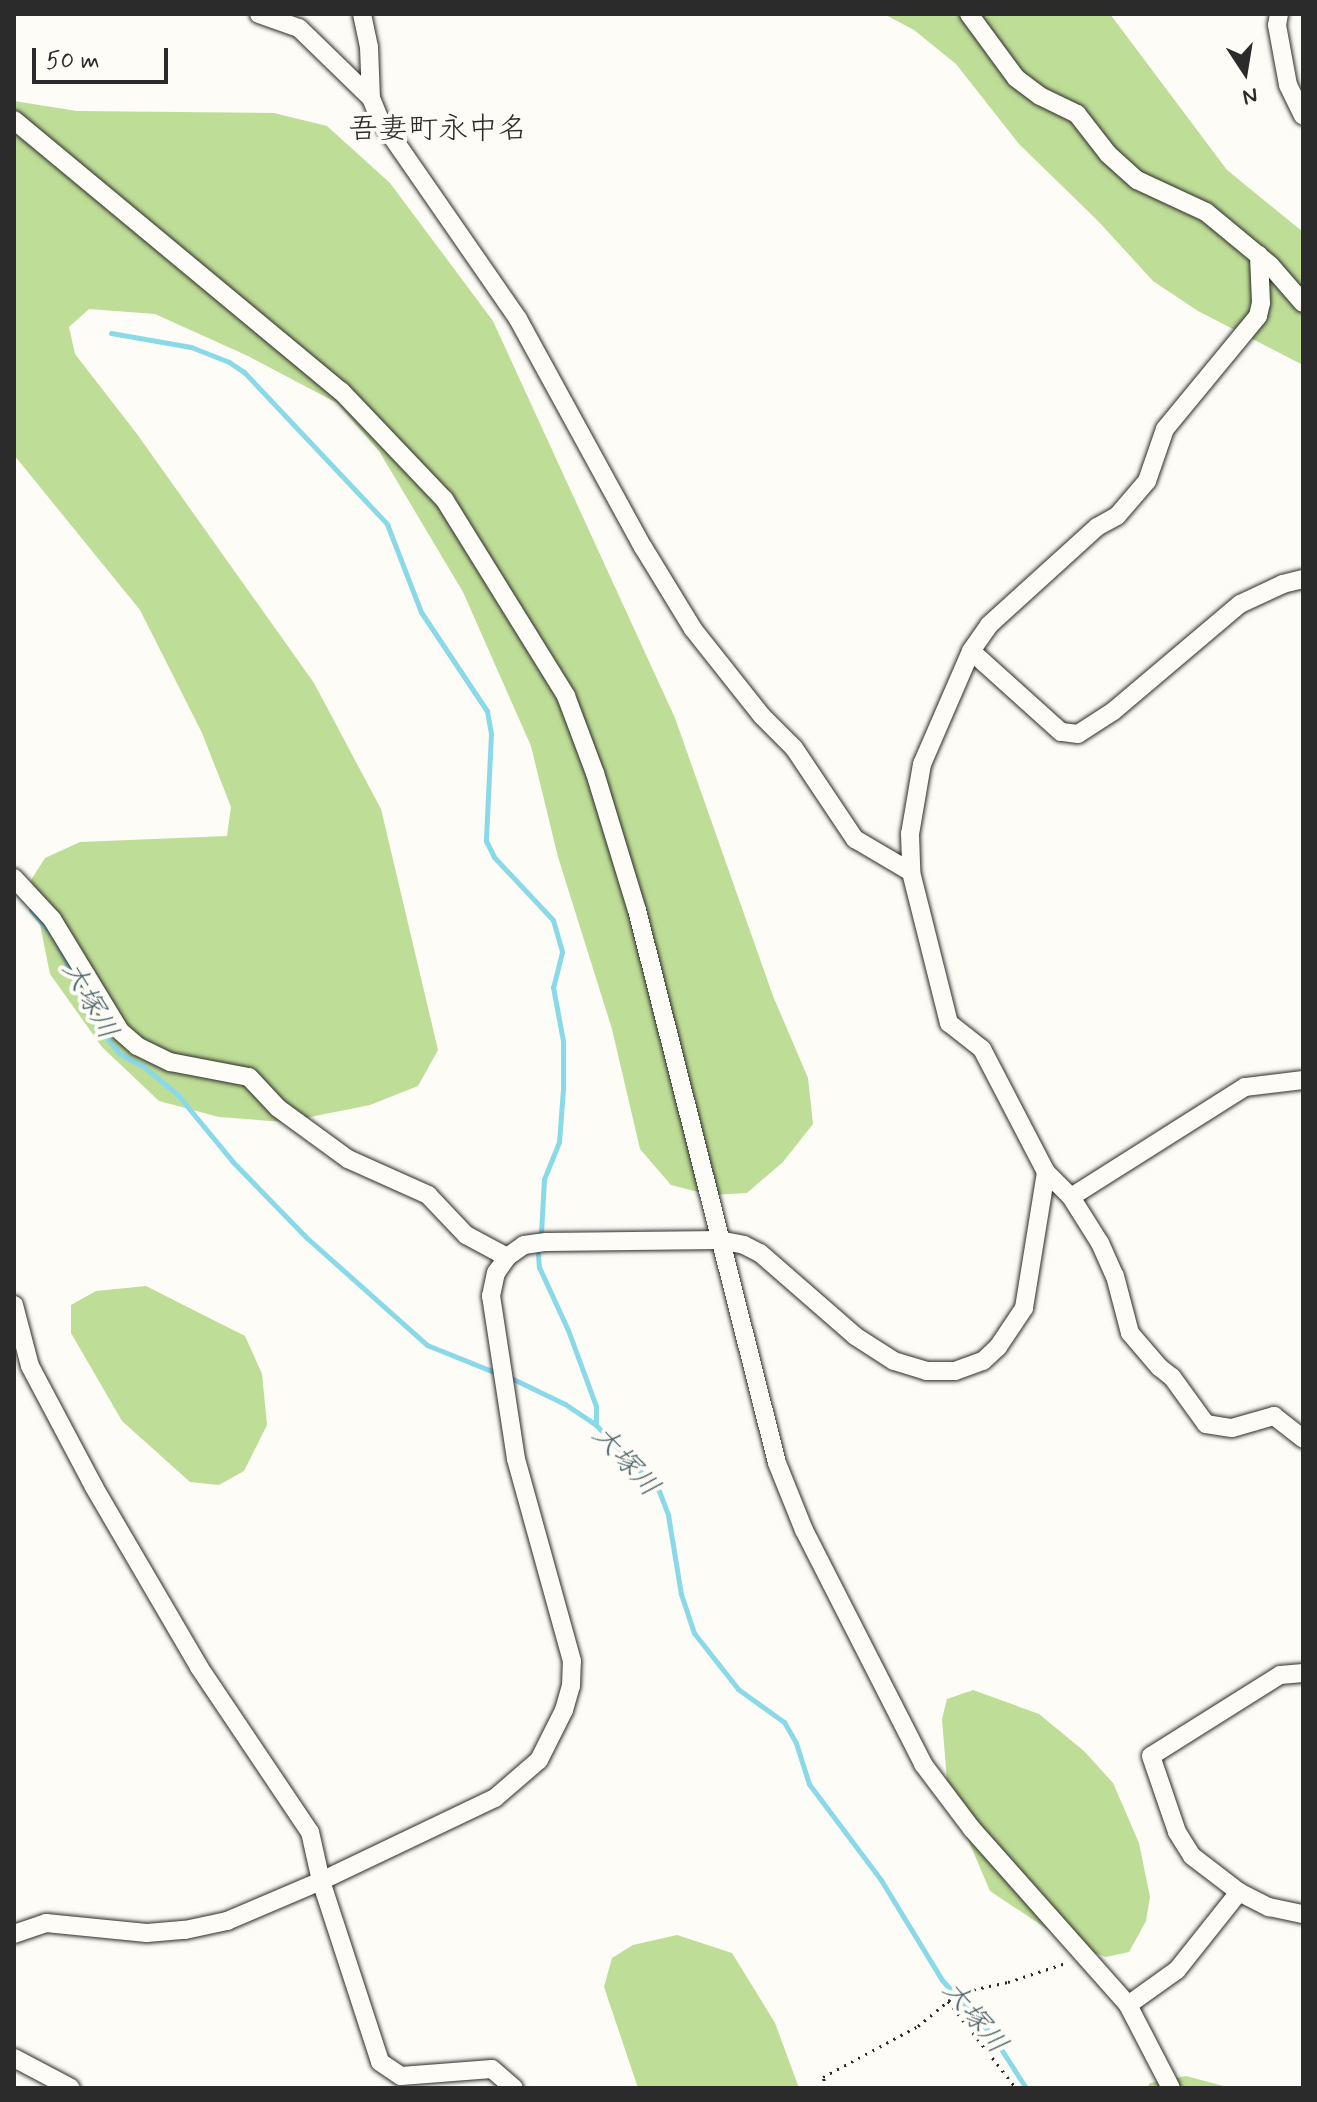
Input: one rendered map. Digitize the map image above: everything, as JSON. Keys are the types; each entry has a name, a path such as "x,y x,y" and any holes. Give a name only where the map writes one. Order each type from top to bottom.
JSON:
{"street":[{"path":"259,14 299,28 371,98"},
{"path":"362,14 369,47 371,98 379,118 518,319 643,547 693,629 762,716 794,748 855,839 911,872"},
{"path":"969,14 1016,78 1040,96 1077,114 1108,154 1137,180 1206,212 1259,255 1303,303"},
{"path":"1279,14 1277,25 1288,85 1303,116"},
{"path":"14,120 341,391 444,499 566,696 595,773 637,910 777,1463 804,1530 900,1725 923,1764 972,1829 1128,2005 1171,2088"},
{"path":"1259,255 1261,303 1258,316 1165,429 1147,481 1117,516 1097,527 989,625 971,651 922,764 910,834 911,872 949,1023 982,1049 1046,1172 1071,1197 1115,1276 1130,1333 1172,1377 1206,1424 1232,1428 1274,1416 1303,1439"},
{"path":"971,651 1061,732 1078,734 1112,712 1240,604 1283,584 1303,579"},
{"path":"14,878 52,919 120,1031 137,1046 170,1062 249,1077 278,1108 348,1159 428,1195 466,1235 507,1257"},
{"path":"1071,1197 1245,1087 1303,1080"},
{"path":"14,1934 46,1923 147,1933 185,1930 227,1921 321,1881 507,1790 539,1760 564,1710 571,1686 572,1661 516,1459 491,1296 496,1273 507,1257 524,1245 546,1242 719,1240 760,1253 855,1336 894,1361 926,1371 955,1371 983,1361 998,1347 1024,1308 1046,1172"},
{"path":"14,1305 30,1366 65,1434 199,1667 310,1832 321,1881 368,2028 386,2069 410,2076 485,2067 499,2072 514,2088"},
{"path":"1303,1673 1280,1675 1151,1756 1184,1845 1239,1892 1269,1907 1303,1914"},
{"path":"1128,2005 1177,1970 1239,1892"},
{"path":"14,2058 71,2088"}],"path":[{"path":"827,2088 823,2077 918,2026 958,1993 1025,1977 1086,1956"},
{"path":"950,1999 1016,2088"}],"green space":[{"path":"884,14 1110,14 1227,170 1303,232 1303,365 1198,311 1153,281 1098,221 1019,144 956,64 914,30"},
{"path":"14,101 77,111 274,113 327,126 390,183 493,321 675,718 773,996 808,1078 813,1124 783,1162 747,1193 710,1195 671,1185 640,1149 612,1029 558,857 531,746 463,592 379,451 337,403 248,356 155,314 89,309 69,327 75,354 137,434 314,683 381,809 438,1050 418,1086 370,1105 285,1122 219,1117 159,1101 102,1047 50,974 31,880 45,858 80,842 227,836 231,807 202,733 140,610 14,455"},
{"path":"146,1286 245,1336 262,1374 267,1425 244,1471 219,1485 190,1482 122,1421 71,1333 71,1305 96,1291"},
{"path":"973,1690 1039,1714 1084,1751 1113,1783 1139,1843 1150,1897 1146,1921 1129,1952 1106,1957 1071,1945 990,1891 948,1793 942,1719 947,1699"},
{"path":"677,1935 732,1953 775,2023 799,2088 638,2088 604,1987 612,1958 633,1945"},
{"path":"1186,2076 1231,2088 1147,2088 1150,2083"}],"waterway":[{"path":"111,333 191,347 229,362 244,372 387,524 421,612 487,711 491,733 486,841 494,857 553,920 562,952 553,987 563,1041 563,1089 559,1142 544,1179 541,1232"},
{"name":"大塚川","path":"31,910 50,933"},
{"name":"大塚川","path":"58,944 94,1022 120,1054 143,1066 177,1094 233,1162 307,1238 427,1345 499,1374"},
{"path":"538,1254 539,1267 568,1330 596,1406 596,1424"},
{"name":"大塚川","path":"509,1377 565,1404 596,1425 659,1491 668,1515 681,1594 694,1633 738,1689 784,1722 796,1743 809,1784 881,1880 942,1980 992,2035 1026,2088"}],"district":[{"name":"吾妻町永中名","path":"438,130"}]}
